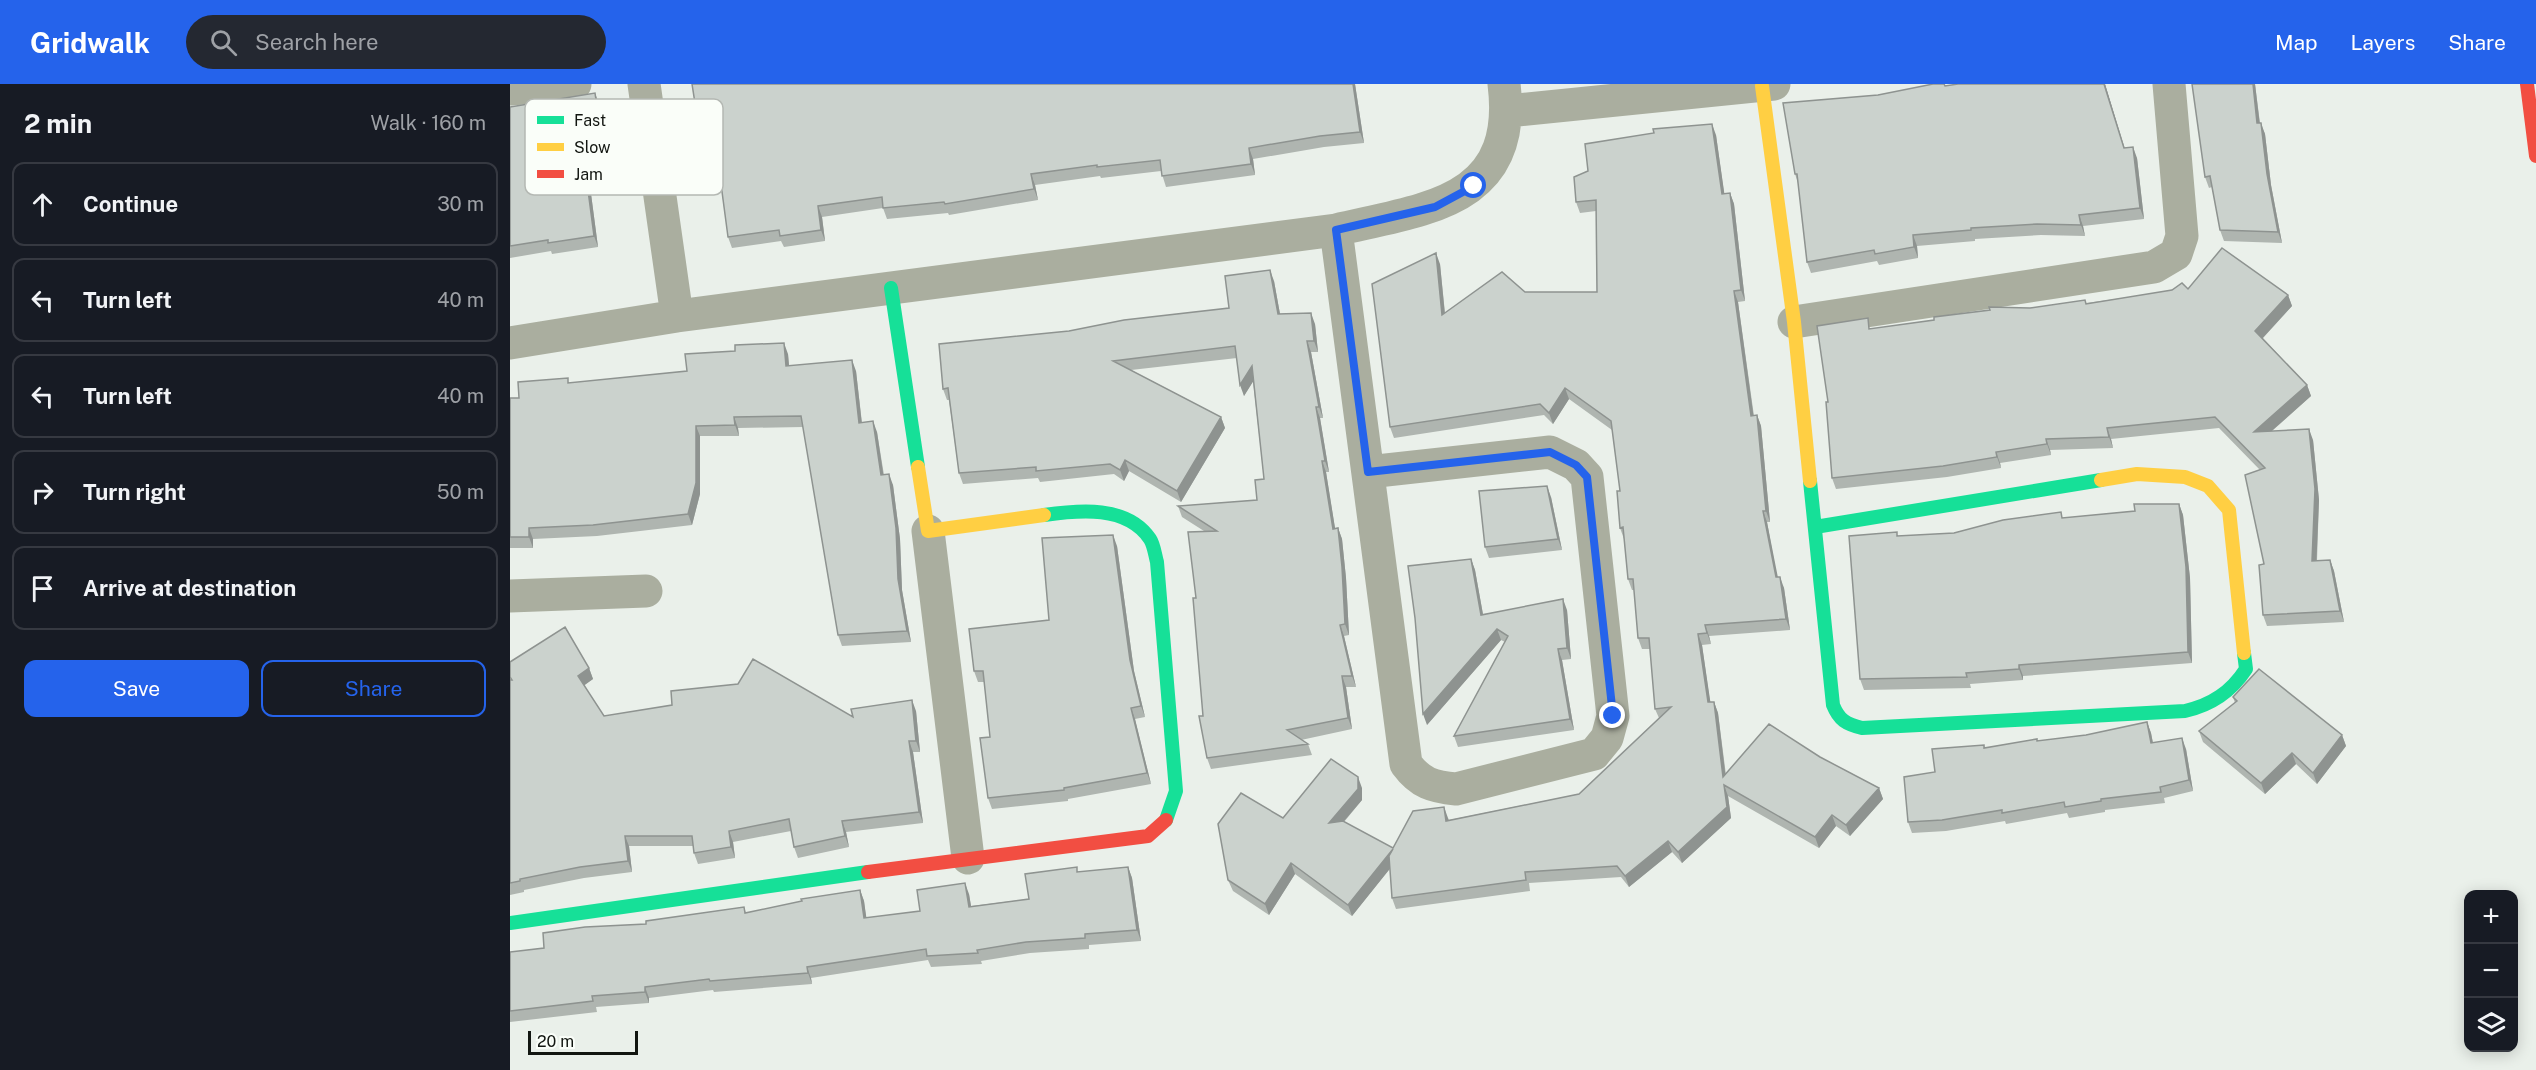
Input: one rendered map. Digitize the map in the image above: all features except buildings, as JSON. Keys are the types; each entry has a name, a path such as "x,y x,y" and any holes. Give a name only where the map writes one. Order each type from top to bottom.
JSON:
{"street":[{"path":"510,89 575,84"},
{"path":"644,84 646,99"},
{"path":"1794,322 2154,267 2176,254 2182,236 2169,84"},
{"path":"2526,84 2536,156"},
{"path":"510,343 677,316 1336,230 1435,207 1474,186 1498,154 1506,97 1768,85 1833,705 1839,719 1848,725 1862,728 2185,711 2205,707 2222,696 2239,683 2246,669 2229,510 2208,486 2184,477 2137,474 1815,527"},
{"path":"660,195 677,316"},
{"path":"1336,230 1406,764 1416,777 1434,788 1456,789 1594,754 1607,738 1613,716 1587,477 1576,465 1550,452 1368,472"},
{"path":"891,288 928,531 968,858"},
{"path":"510,923 968,858 1148,836 1165,823 1176,791 1157,562 1151,540 1134,524 1109,514 1082,510 928,531"},
{"path":"510,596 646,591"}],"traffic: fast":[{"path":"891,288 918,467"},
{"path":"1815,527 2101,480"},
{"path":"1810,481 1833,705 1841,718 1852,725 1862,728 2185,711 2204,705 2227,691 2246,669 2244,653"},
{"path":"1044,515 1087,511 1116,515 1129,520 1150,539 1157,562 1176,791 1166,820"},
{"path":"510,923 868,872"}],"traffic: slow":[{"path":"1762,86 1794,322 1810,481"},
{"path":"918,467 928,531 1044,515"},
{"path":"2101,480 2137,474 2185,477 2208,486 2229,510 2244,653"}],"traffic: jam":[{"path":"2527,84 2536,156"},
{"path":"868,872 1148,836 1166,820"}],"route":[{"path":"1474,186 1435,207 1336,230 1368,472 1550,452 1576,465 1587,477 1613,716"}]}
